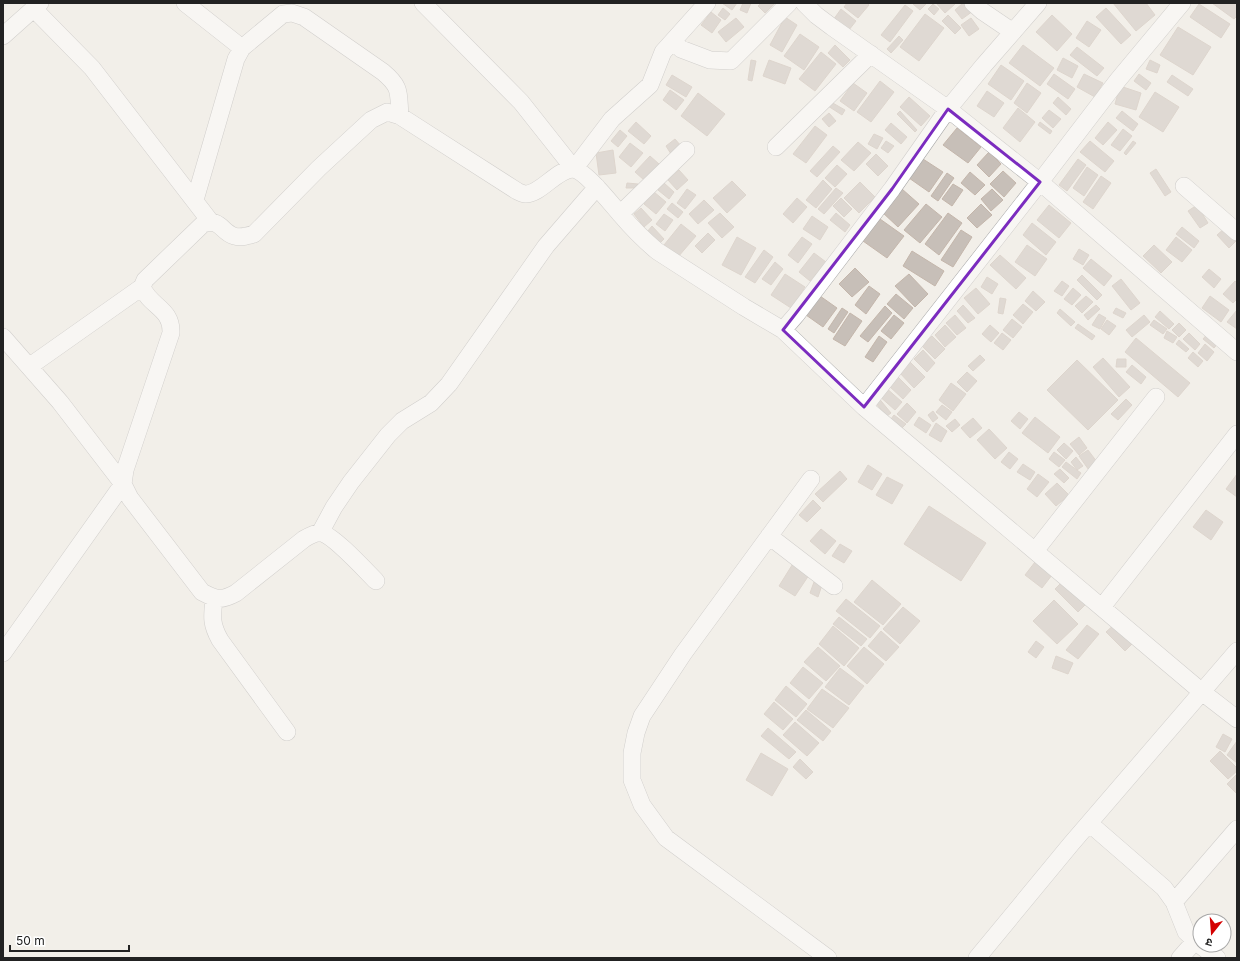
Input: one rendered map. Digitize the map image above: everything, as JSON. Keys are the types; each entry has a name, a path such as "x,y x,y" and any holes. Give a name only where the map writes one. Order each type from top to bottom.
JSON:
{"street":[{"path":"185,3 242,48"},
{"path":"423,3 521,102 574,169 580,172 597,187 620,214 658,252 783,330 864,407 1202,692 1237,719"},
{"path":"3,36 37,6 92,68 210,221 219,224 233,236 243,237 254,234 319,168 371,120 387,112 400,116 516,191 526,194 535,191 564,171 574,169 612,119 650,85 663,52 708,3"},
{"path":"673,41 681,49 710,60 731,61 789,3"},
{"path":"804,3 816,15 948,109 1040,182 1237,352"},
{"path":"973,3 982,12 1013,32"},
{"path":"783,330 892,189 948,109 1038,3"},
{"path":"864,407 1118,80 1182,3"},
{"path":"194,200 236,59 242,48 283,14 292,13 304,17 394,81 398,90 400,116"},
{"path":"776,148 871,54"},
{"path":"620,214 686,150"},
{"path":"1184,186 1237,232"},
{"path":"320,533 334,507 351,482 388,435 402,421 431,403 449,384 546,246 597,187"},
{"path":"30,366 142,287 145,280 150,275 203,224 210,221"},
{"path":"3,653 123,484 126,470 171,333 172,325 169,317 146,295 142,287"},
{"path":"3,336 60,402 123,484 130,498 202,592 214,599 225,599 236,593 304,539 312,534 320,533 330,538 376,581"},
{"path":"1035,551 1156,397"},
{"path":"1102,607 1237,434"},
{"path":"811,479 683,654 642,716 636,733 632,753 632,780 642,805 666,838 828,958"},
{"path":"769,536 834,586"},
{"path":"214,599 212,619 213,626 220,640 287,732"},
{"path":"977,958 1089,823 1237,651"},
{"path":"1089,823 1164,888 1174,902 1186,932 1192,938"},
{"path":"1174,902 1237,829"},
{"path":"1180,958 1192,949"}],"highlighted area":[{"path":"948,109 1040,182 864,407 783,330 892,189"}],"building":[{"path":"722,3 737,3 732,10"},
{"path":"743,3 751,3 747,13 740,10"},
{"path":"761,3 775,3 765,13 758,6"},
{"path":"847,3 867,3 869,5 858,18 844,7"},
{"path":"927,3 920,10 913,4"},
{"path":"936,3 954,3 955,4 945,13"},
{"path":"963,3 966,3 973,11 962,19 955,10"},
{"path":"1113,3 1146,3 1155,15 1136,31"},
{"path":"1212,3 1237,3 1237,16 1234,19"},
{"path":"933,4 939,9 934,15 928,9"},
{"path":"1199,4 1230,24 1221,38 1190,17"},
{"path":"905,5 913,11 890,42 881,35"},
{"path":"723,8 730,14 725,20 718,15"},
{"path":"1106,8 1131,35 1121,44 1096,17"},
{"path":"841,9 856,21 845,35 831,23"},
{"path":"711,12 721,20 712,33 701,25"},
{"path":"925,14 944,28 919,61 900,47"},
{"path":"948,15 961,28 955,34 942,21"},
{"path":"1052,15 1072,34 1057,51 1036,32"},
{"path":"785,17 797,25 782,52 770,45"},
{"path":"736,18 744,27 726,42 718,32"},
{"path":"971,18 979,29 969,36 961,25"},
{"path":"1087,21 1101,30 1089,47 1076,38"},
{"path":"1178,27 1211,47 1193,75 1160,55"},
{"path":"800,34 819,47 804,70 784,56"},
{"path":"899,36 903,40 891,53 887,49"},
{"path":"835,45 850,60 843,67 828,53"},
{"path":"1023,45 1054,68 1040,86 1009,63"},
{"path":"1077,47 1104,68 1097,76 1070,55"},
{"path":"821,52 836,64 815,91 799,79"},
{"path":"1063,58 1078,66 1072,78 1057,70"},
{"path":"751,60 756,61 752,81 748,80"},
{"path":"769,60 791,68 785,84 763,76"},
{"path":"1150,60 1160,65 1157,73 1146,69"},
{"path":"1001,65 1024,81 1011,100 988,84"},
{"path":"1054,74 1075,89 1068,99 1047,84"},
{"path":"1084,74 1103,83 1095,97 1077,87"},
{"path":"1139,74 1151,83 1146,90 1134,81"},
{"path":"672,75 692,87 686,97 666,85"},
{"path":"1172,75 1193,89 1188,96 1167,82"},
{"path":"880,81 894,92 871,122 857,112"},
{"path":"853,83 867,93 854,111 840,101"},
{"path":"1027,83 1041,93 1027,113 1014,103"},
{"path":"1120,86 1141,93 1136,110 1115,104"},
{"path":"670,90 684,100 676,110 663,100"},
{"path":"987,91 1004,103 994,117 977,106"},
{"path":"1155,92 1179,107 1163,132 1139,117"},
{"path":"698,93 725,114 707,136 681,116"},
{"path":"909,97 930,116 921,126 900,107"},
{"path":"1058,97 1071,109 1066,115 1053,103"},
{"path":"831,102 845,110 842,115 828,106"},
{"path":"1018,108 1035,122 1020,142 1003,128"},
{"path":"1049,110 1061,119 1053,128 1042,118"},
{"path":"900,111 917,130 915,132 897,114"},
{"path":"1122,111 1138,124 1133,131 1116,118"},
{"path":"829,113 836,121 829,127 822,119"},
{"path":"636,122 651,136 644,144 628,131"},
{"path":"1040,122 1052,131 1050,134 1038,125"},
{"path":"1108,122 1117,130 1103,145 1095,138"},
{"path":"891,123 907,137 901,144 885,130"},
{"path":"815,126 827,135 806,163 793,154"},
{"path":"957,128 981,147 968,163 943,145"},
{"path":"1123,129 1132,136 1120,151 1111,145"},
{"path":"620,130 627,136 618,147 611,141"},
{"path":"874,134 883,138 877,149 868,144"},
{"path":"675,139 681,146 671,154 666,146"},
{"path":"886,141 894,146 888,153 881,148"},
{"path":"1090,141 1114,161 1105,172 1080,152"},
{"path":"1133,141 1136,143 1126,155 1124,153"},
{"path":"858,142 871,153 854,171 841,160"},
{"path":"630,143 643,153 631,167 619,157"},
{"path":"833,146 840,152 817,177 810,171"},
{"path":"613,150 616,173 599,175 596,153"},
{"path":"989,152 1001,164 989,177 977,165"},
{"path":"876,154 888,166 878,176 866,164"},
{"path":"650,156 659,164 644,180 635,172"},
{"path":"923,159 943,172 929,192 909,178"},
{"path":"1078,159 1086,165 1067,191 1059,185"},
{"path":"837,165 847,174 835,187 825,178"},
{"path":"1087,167 1098,175 1084,196 1073,188"},
{"path":"1156,169 1171,192 1165,196 1150,173"},
{"path":"679,170 688,180 677,190 668,180"},
{"path":"1003,171 1016,183 1004,197 990,184"},
{"path":"970,172 985,185 975,195 961,183"},
{"path":"947,173 954,178 938,201 931,196"},
{"path":"1101,176 1111,183 1093,209 1083,202"},
{"path":"823,180 832,189 816,208 806,200"},
{"path":"732,181 746,195 727,213 713,198"},
{"path":"860,182 875,197 859,213 844,198"},
{"path":"627,183 638,184 638,188 626,188"},
{"path":"664,183 674,192 669,199 658,190"},
{"path":"953,184 963,190 952,206 942,199"},
{"path":"836,188 843,193 824,214 818,209"},
{"path":"687,189 696,195 685,209 677,203"},
{"path":"902,189 919,204 898,227 881,211"},
{"path":"992,189 1003,200 991,211 981,199"},
{"path":"654,192 666,202 656,214 644,204"},
{"path":"797,198 807,207 793,223 783,214"},
{"path":"841,198 852,209 844,217 833,206"},
{"path":"704,200 714,210 698,224 689,214"},
{"path":"672,203 683,212 678,218 667,209"},
{"path":"926,204 942,217 920,243 904,230"},
{"path":"981,204 992,215 977,228 967,218"},
{"path":"1049,205 1071,223 1059,238 1037,220"},
{"path":"1197,205 1208,223 1200,228 1188,211"},
{"path":"641,208 652,220 644,227 634,214"},
{"path":"720,213 734,227 722,238 708,223"},
{"path":"836,213 850,225 845,232 830,220"},
{"path":"948,213 962,223 939,255 925,244"},
{"path":"664,214 673,220 665,231 656,224"},
{"path":"812,216 828,227 820,240 803,229"},
{"path":"880,219 904,236 887,258 863,241"},
{"path":"1032,223 1056,242 1046,255 1023,235"},
{"path":"681,224 696,236 678,257 664,245"},
{"path":"652,226 664,239 659,244 647,232"},
{"path":"1182,227 1199,241 1194,248 1176,234"},
{"path":"1225,228 1237,240 1229,248 1217,235"},
{"path":"961,230 972,237 953,267 941,260"},
{"path":"708,233 715,240 702,253 695,246"},
{"path":"737,237 756,248 741,275 722,265"},
{"path":"802,237 812,244 798,263 788,255"},
{"path":"1176,237 1192,250 1182,262 1166,250"},
{"path":"1027,245 1047,259 1035,276 1015,262"},
{"path":"1154,245 1172,262 1161,273 1143,256"},
{"path":"1079,249 1089,255 1083,265 1073,259"},
{"path":"764,250 773,257 755,283 745,277"},
{"path":"912,251 944,271 935,286 903,266"},
{"path":"814,253 826,262 810,281 799,272"},
{"path":"1000,255 1026,278 1016,289 990,265"},
{"path":"1091,259 1112,276 1104,286 1083,268"},
{"path":"775,262 783,269 771,285 762,279"},
{"path":"855,268 869,282 852,297 839,284"},
{"path":"1209,269 1221,279 1214,288 1202,277"},
{"path":"785,274 805,287 791,308 771,295"},
{"path":"909,274 928,294 915,307 895,286"},
{"path":"1082,275 1102,295 1097,300 1077,280"},
{"path":"987,277 998,284 992,294 981,287"},
{"path":"1121,279 1140,303 1131,310 1112,286"},
{"path":"1062,281 1069,286 1062,296 1054,291"},
{"path":"1235,281 1237,283 1237,299 1233,303 1223,294"},
{"path":"869,286 880,294 866,314 855,305"},
{"path":"976,288 990,304 978,314 964,298"},
{"path":"1073,288 1081,295 1072,305 1064,299"},
{"path":"1033,291 1045,302 1036,311 1025,301"},
{"path":"896,294 913,308 904,319 887,304"},
{"path":"820,296 837,308 823,327 806,315"},
{"path":"1086,296 1093,302 1082,313 1075,306"},
{"path":"1210,296 1229,310 1221,322 1202,308"},
{"path":"1000,298 1006,299 1003,314 998,313"},
{"path":"1023,304 1033,312 1023,324 1013,315"},
{"path":"963,305 975,318 968,323 957,311"},
{"path":"1096,305 1100,309 1088,320 1084,315"},
{"path":"885,306 892,313 868,342 860,336"},
{"path":"842,308 848,312 834,333 828,329"},
{"path":"1116,308 1126,313 1123,318 1113,313"},
{"path":"1060,309 1075,322 1071,326 1057,313"},
{"path":"1237,310 1237,329 1227,322"},
{"path":"1160,311 1174,324 1169,329 1155,317"},
{"path":"850,313 862,321 845,346 833,339"},
{"path":"1099,314 1106,318 1100,329 1092,325"},
{"path":"894,315 904,323 891,339 881,331"},
{"path":"955,315 966,328 957,335 946,323"},
{"path":"1144,315 1150,322 1132,337 1126,330"},
{"path":"1012,319 1022,327 1013,338 1003,330"},
{"path":"1107,320 1116,326 1109,335 1101,329"},
{"path":"1154,320 1167,329 1163,334 1150,325"},
{"path":"1179,323 1186,330 1179,337 1172,330"},
{"path":"1078,324 1095,336 1092,340 1075,328"},
{"path":"945,325 956,337 945,347 935,335"},
{"path":"990,325 999,333 991,342 982,334"},
{"path":"1167,331 1177,337 1173,343 1164,338"},
{"path":"1209,332 1220,341 1214,348 1203,339"},
{"path":"1002,333 1011,340 1003,350 994,343"},
{"path":"1189,333 1200,344 1195,350 1183,339"},
{"path":"879,336 887,342 873,362 865,357"},
{"path":"932,336 945,349 935,359 922,346"},
{"path":"1136,338 1190,383 1178,397 1125,352"},
{"path":"1179,340 1189,349 1186,352 1176,344"},
{"path":"1205,344 1214,352 1207,361 1198,353"},
{"path":"923,350 935,363 927,372 914,359"},
{"path":"1193,352 1203,361 1198,367 1188,358"},
{"path":"980,355 985,360 973,371 968,366"},
{"path":"1103,358 1130,387 1119,397 1093,367"},
{"path":"1117,359 1126,359 1126,367 1116,367"},
{"path":"908,360 925,377 914,388 898,371"},
{"path":"1077,360 1118,400 1088,430 1047,390"},
{"path":"1132,365 1146,377 1141,384 1126,372"},
{"path":"967,372 977,381 967,392 957,382"},
{"path":"897,376 911,390 903,399 888,385"},
{"path":"951,383 966,394 953,411 939,400"},
{"path":"885,387 902,402 895,410 878,395"},
{"path":"877,396 891,413 887,416 873,400"},
{"path":"1126,399 1132,405 1118,420 1111,414"},
{"path":"907,403 916,412 907,423 897,414"},
{"path":"942,405 952,412 946,420 936,412"},
{"path":"933,411 938,418 933,422 928,415"},
{"path":"1019,412 1028,419 1020,429 1011,421"},
{"path":"894,415 906,424 902,428 891,419"},
{"path":"919,417 931,425 926,433 914,425"},
{"path":"1035,417 1060,437 1048,453 1022,433"},
{"path":"973,418 982,428 970,438 961,428"},
{"path":"955,419 960,425 952,432 946,426"},
{"path":"936,423 947,431 941,442 929,435"},
{"path":"989,429 1007,448 995,459 977,440"},
{"path":"1079,437 1087,448 1079,455 1070,444"},
{"path":"1064,443 1073,451 1066,459 1057,450"},
{"path":"1088,450 1100,466 1091,473 1079,456"},
{"path":"1009,452 1018,459 1010,469 1001,462"},
{"path":"1054,452 1065,460 1059,467 1049,459"},
{"path":"1076,457 1083,466 1077,470 1071,462"},
{"path":"1066,462 1081,473 1077,479 1062,467"},
{"path":"1023,464 1035,472 1030,480 1017,472"},
{"path":"868,465 882,474 872,490 858,482"},
{"path":"1060,469 1069,478 1064,483 1054,474"},
{"path":"840,471 847,479 823,502 815,494"},
{"path":"1038,474 1049,482 1037,497 1027,489"},
{"path":"1237,474 1237,497 1226,489"},
{"path":"887,477 903,485 892,504 876,495"},
{"path":"1057,483 1069,495 1056,506 1045,494"},
{"path":"813,500 821,508 807,522 799,515"},
{"path":"929,506 986,543 961,581 904,544"},
{"path":"1206,510 1223,522 1211,540 1193,527"},
{"path":"821,529 836,541 825,554 810,541"},
{"path":"840,544 852,551 844,563 832,556"},
{"path":"794,562 811,572 795,596 779,586"},
{"path":"1035,562 1052,575 1042,588 1025,575"},
{"path":"872,580 901,604 883,625 854,602"},
{"path":"1064,580 1087,603 1078,612 1055,589"},
{"path":"814,582 822,585 818,597 810,593"},
{"path":"846,599 880,626 870,638 836,611"},
{"path":"1054,600 1078,624 1057,644 1033,621"},
{"path":"903,607 920,621 900,644 883,629"},
{"path":"839,617 867,639 861,646 833,624"},
{"path":"1116,623 1134,642 1125,651 1106,632"},
{"path":"1087,625 1099,634 1078,659 1066,650"},
{"path":"833,626 859,648 844,666 819,644"},
{"path":"881,631 899,647 886,661 868,646"},
{"path":"1036,641 1044,647 1036,658 1028,652"},
{"path":"818,647 840,666 826,681 804,662"},
{"path":"864,647 884,664 867,684 847,666"},
{"path":"1056,656 1073,663 1068,674 1052,668"},
{"path":"803,667 823,683 809,699 790,683"},
{"path":"840,668 864,686 849,705 825,687"},
{"path":"786,686 807,704 796,717 775,700"},
{"path":"822,689 849,708 833,728 807,709"},
{"path":"774,702 793,719 783,730 764,714"},
{"path":"806,710 831,731 823,741 797,720"},
{"path":"795,722 819,743 807,756 783,735"},
{"path":"768,728 796,752 789,759 761,736"},
{"path":"1223,734 1232,739 1225,752 1216,747"},
{"path":"1237,741 1237,763 1227,755"},
{"path":"1220,751 1237,768 1237,771 1228,779 1210,761"},
{"path":"761,753 788,769 772,796 746,780"},
{"path":"800,759 813,772 806,779 793,767"},
{"path":"1237,774 1237,792 1236,793 1227,784"}]}
